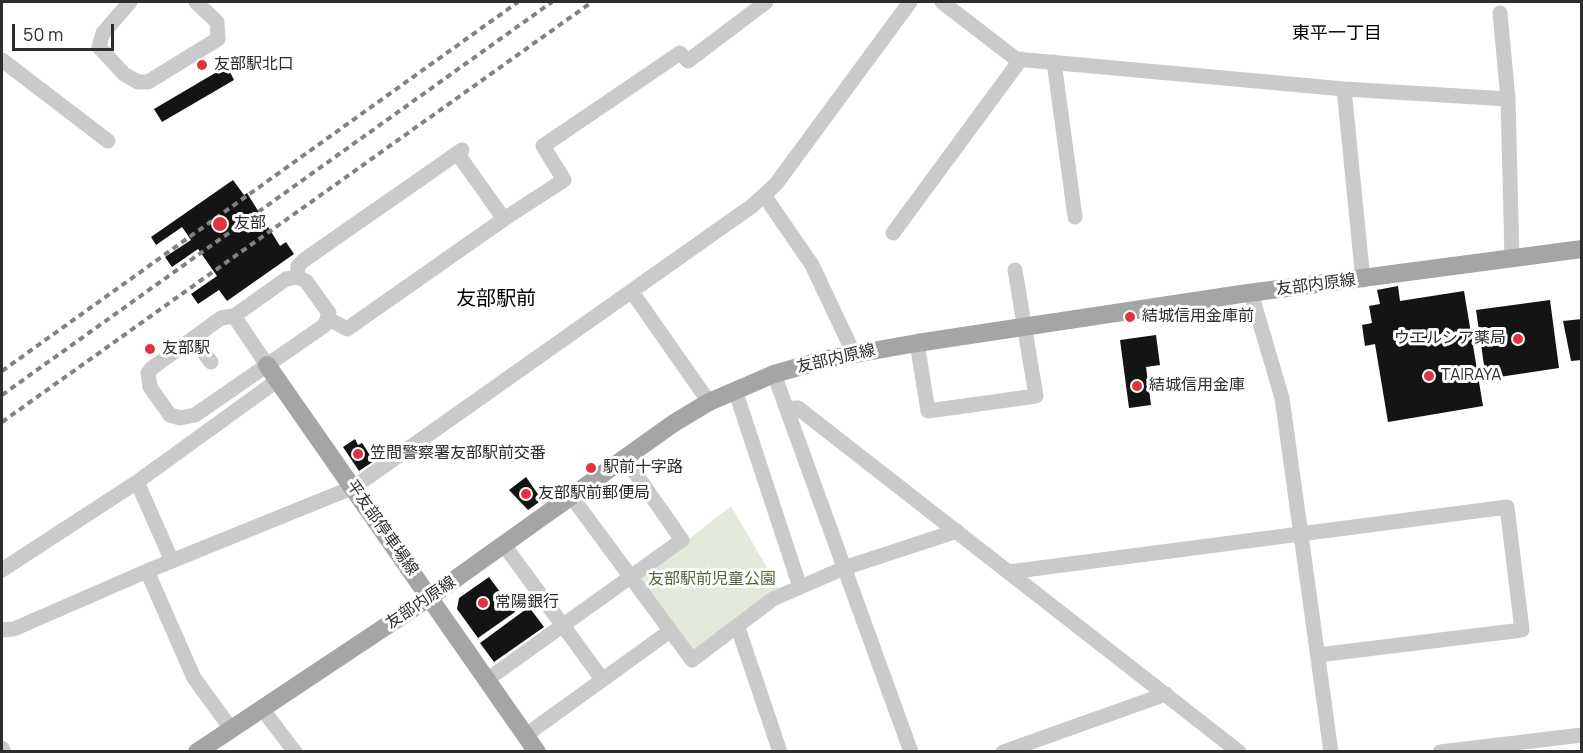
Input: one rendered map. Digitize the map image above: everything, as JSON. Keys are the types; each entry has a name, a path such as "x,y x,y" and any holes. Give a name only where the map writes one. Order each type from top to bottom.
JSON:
{"main road":[{"name":"友部内原線","path":"197,752 430,597 624,457 709,402 774,374 854,354 917,343 1251,293 1363,280 1581,249"},
{"name":"平友部停車場線","path":"272,372 488,679 530,747"}],"street":[{"path":"130,2 103,33 99,47 124,74 138,82 148,82 218,39 217,22 196,2"},
{"path":"329,319 347,329 504,219 564,180 543,146 680,53 688,61 766,2"},
{"path":"2,630 14,629 147,571 354,487 632,292 764,195 776,184 910,2"},
{"path":"942,2 1016,59 1344,89 1508,99"},
{"path":"1500,13 1508,99 1512,259"},
{"path":"893,233 1021,59"},
{"path":"2,60 108,141"},
{"path":"1054,62 1075,217"},
{"path":"1344,89 1363,280"},
{"path":"297,277 298,266 304,260 460,151 504,219"},
{"path":"764,195 812,265 842,322 854,354"},
{"path":"917,343 928,411 1036,396 1027,327 1016,270"},
{"path":"2,570 137,482 272,372 325,325 329,319 329,313 306,281 297,277 286,279 234,316 221,318 157,363 148,373 150,387 170,415 175,417 195,416 272,372"},
{"path":"632,292 709,402"},
{"path":"1251,293 1282,398 1331,752"},
{"path":"234,316 272,372"},
{"path":"193,338 211,362"},
{"path":"774,374 911,752"},
{"path":"735,390 800,587"},
{"path":"787,409 798,408 1239,752"},
{"path":"488,679 682,540 624,457"},
{"path":"137,482 172,561"},
{"path":"572,496 693,660 738,628 773,599 844,568 957,531"},
{"path":"1009,572 1301,532 1507,507 1522,630 1318,655"},
{"path":"504,545 564,623 602,680"},
{"path":"147,571 194,678 232,730"},
{"path":"738,628 780,752"},
{"path":"530,747 602,680 670,631"},
{"path":"1003,752 1166,694"},
{"path":"263,710 296,752"},
{"path":"1440,752 1581,735"}],"green space":[{"name":"友部駅前児童公園","path":"731,506 779,588 693,650 639,578"}],"building":[{"path":"227,66 234,80 162,122 154,109"},
{"path":"233,180 244,195 247,193 280,246 286,242 294,254 227,301 219,290 198,304 191,294 217,276 198,249 172,267 165,257 191,240 182,227 156,245 151,237"},
{"name":"TAIRAYA","path":"1398,286 1400,301 1464,291 1483,406 1388,422 1375,344 1365,346 1362,325 1372,323 1369,306 1380,304 1377,290"},
{"name":"ウエルシア薬局","path":"1550,300 1559,368 1486,379 1476,310"},
{"path":"1582,319 1582,360 1571,361 1563,321"},
{"name":"結城信用金庫","path":"1156,335 1160,365 1146,367 1151,405 1129,408 1120,340"},
{"name":"笠間警察署友部駅前交番","path":"355,439 358,445 362,443 374,461 359,471 343,447"},
{"path":"526,477 542,500 528,510 509,490"},
{"name":"常陽銀行","path":"489,577 515,612 478,638 457,609 459,598"},
{"path":"529,607 544,627 494,662 480,643"}],"railway":[{"path":"2,371 518,2"},
{"path":"2,395 552,2"},
{"path":"2,422 592,2"}],"place":[{"name":"友部駅北口","path":"202,65"},
{"name":"友部","path":"220,224"},
{"name":"結城信用金庫前","path":"1130,317"},
{"name":"ウエルシア薬局","path":"1518,339"},
{"name":"友部駅","path":"150,349"},
{"name":"TAIRAYA","path":"1429,376"},
{"name":"結城信用金庫","path":"1137,386"},
{"name":"笠間警察署友部駅前交番","path":"358,454"},
{"name":"駅前十字路","path":"591,468"},
{"name":"友部駅前郵便局","path":"526,494"},
{"name":"常陽銀行","path":"483,603"}],"district":[{"name":"東平一丁目","path":"1337,34"},
{"name":"友部駅前","path":"496,299"}]}
